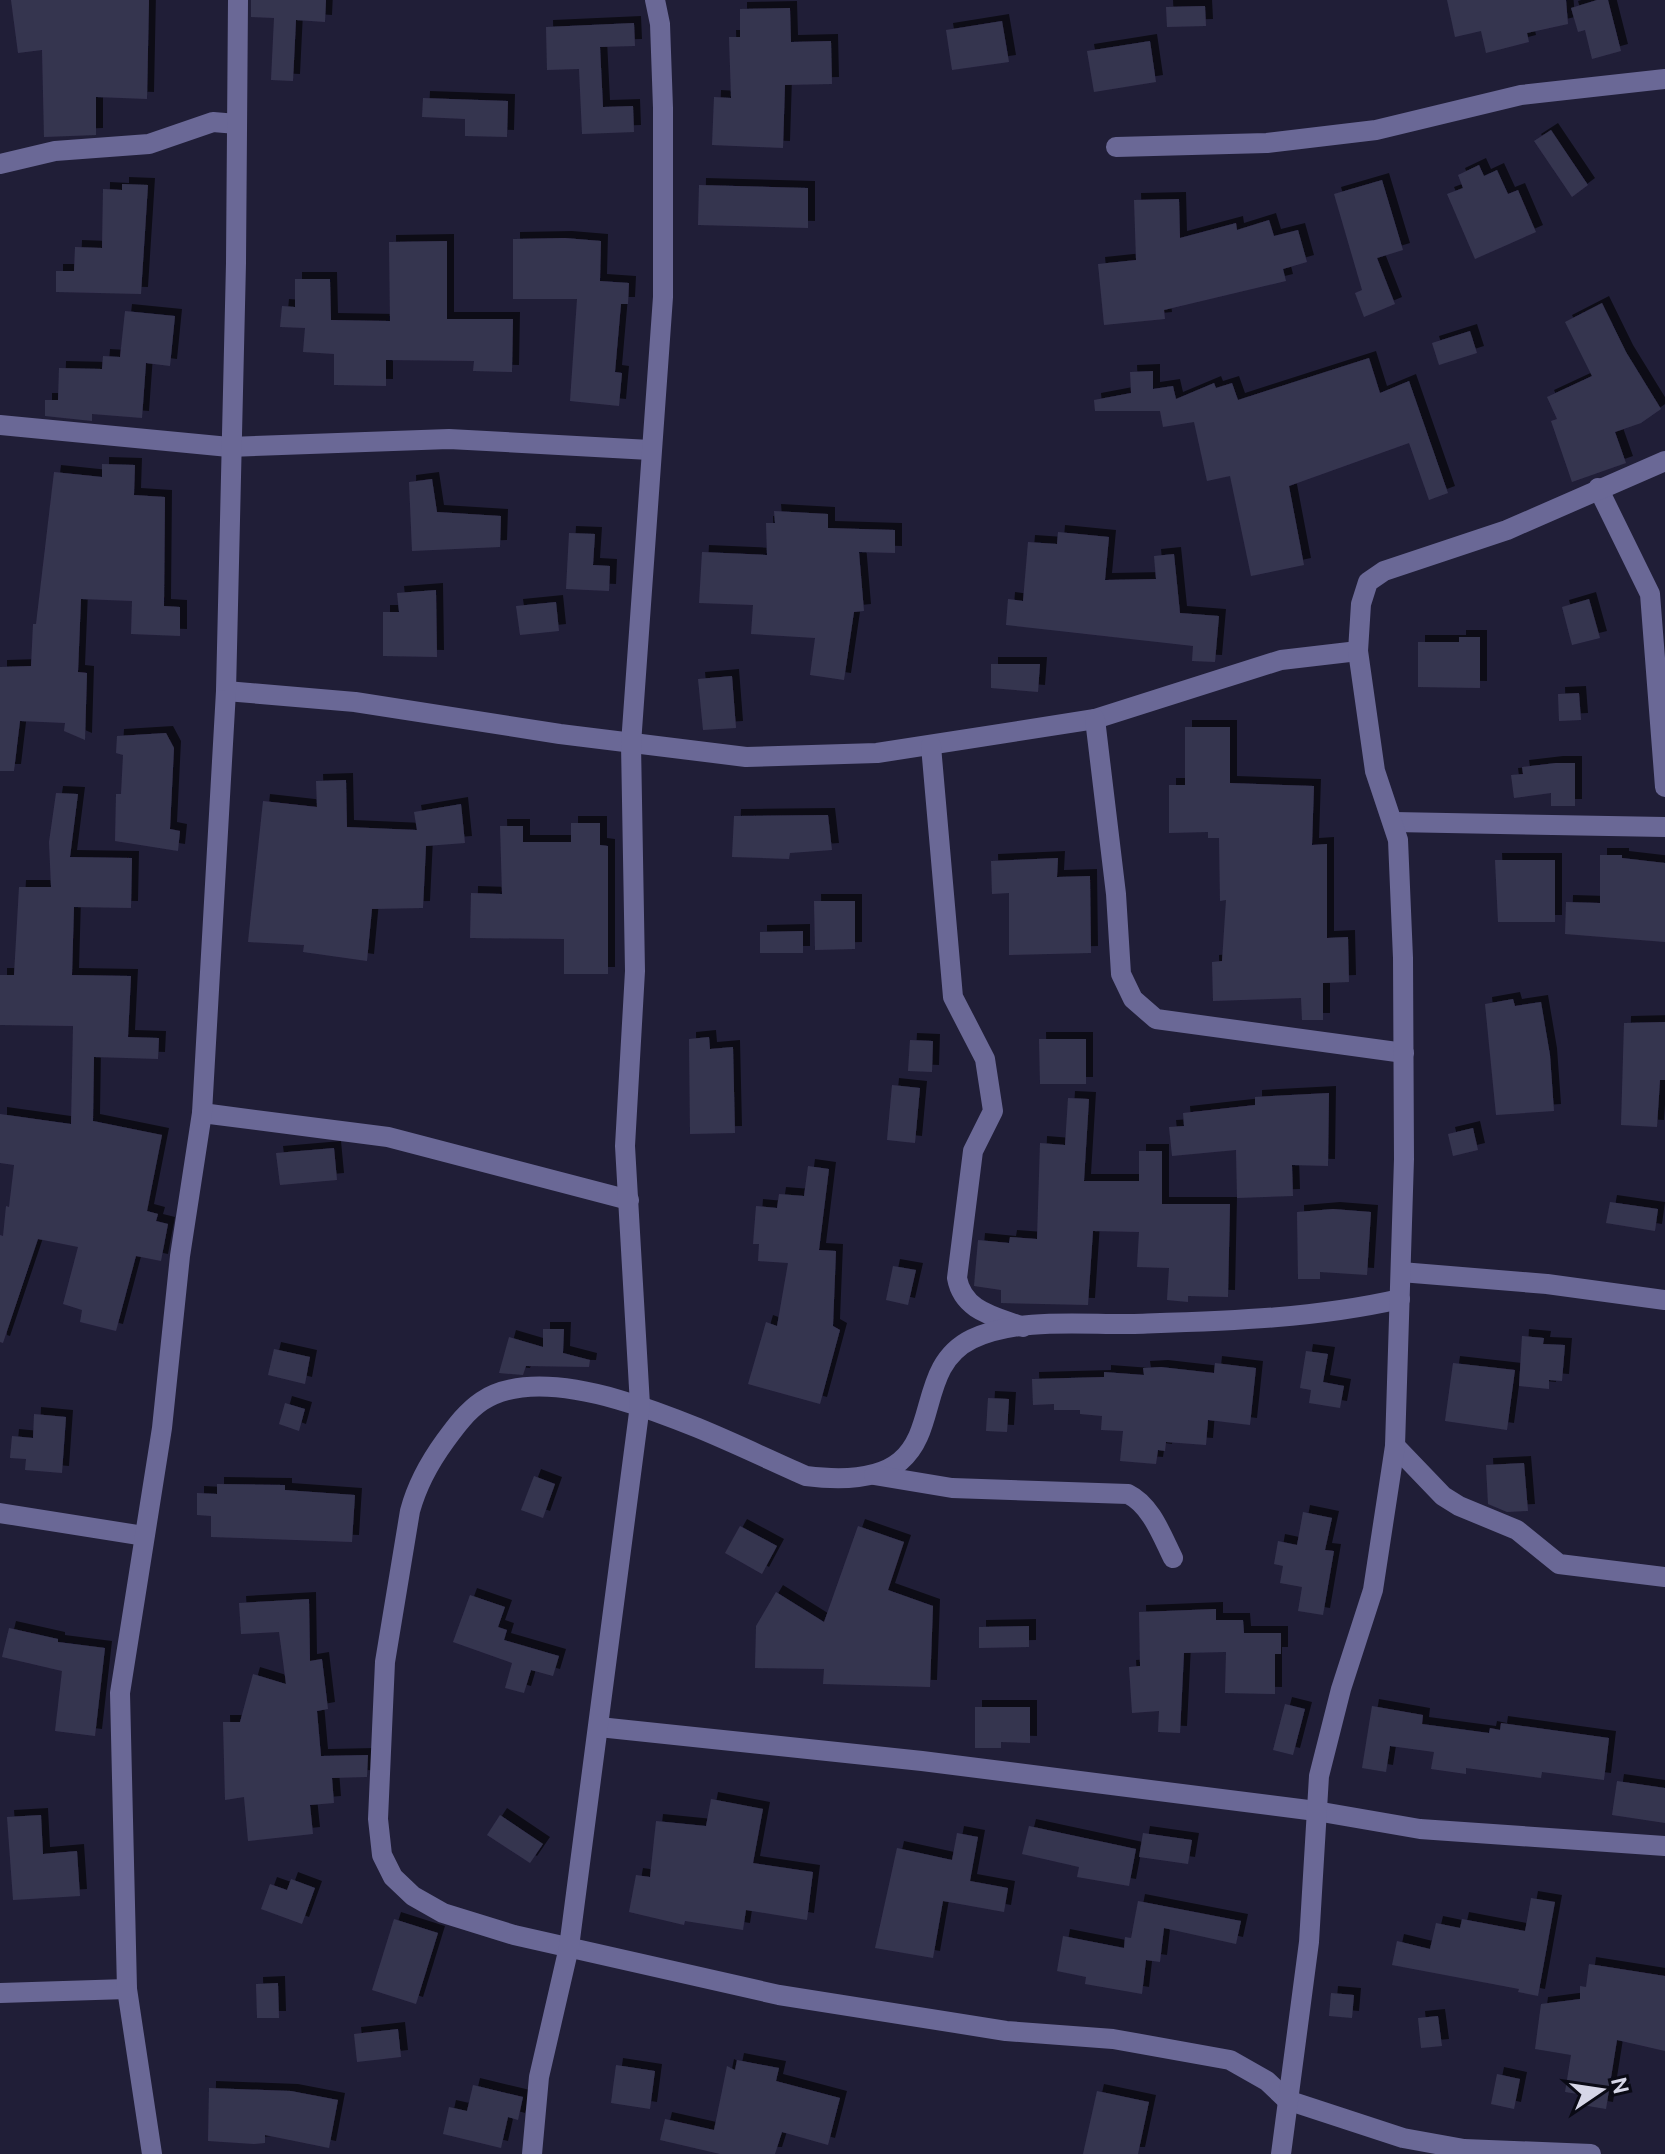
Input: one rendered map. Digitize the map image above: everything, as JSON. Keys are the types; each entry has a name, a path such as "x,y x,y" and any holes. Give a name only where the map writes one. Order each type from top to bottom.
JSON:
{"street":[{"path":"152,2154 127,1989 120,1693 162,1428 180,1256 202,1113 226,691 238,0"},
{"path":"532,2154 539,2077 569,1947 640,1405 625,1146 635,971 631,744 663,297 663,108 660,24 655,0"},
{"path":"1116,147 1267,143 1360,132 1521,95 1665,79"},
{"path":"0,164 55,151 149,144 213,122 237,124"},
{"path":"0,425 229,447 449,439 650,450"},
{"path":"1281,2154 1309,1942 1316,1811 1323,1754 1373,1590 1395,1446 1401,1272 1403,958 1394,822 1375,771 1358,651 1361,604 1368,582 1406,562 1507,530 1665,461"},
{"path":"1598,488 1650,594 1665,787"},
{"path":"226,691 355,702 631,744 746,757 877,753 1095,719 1281,660 1358,651"},
{"path":"1095,719 1116,894 1121,974 1133,999 1156,1019 1404,1053"},
{"path":"931,746 953,997 971,1028 992,1089 993,1111 973,1151 957,1278 960,1293 966,1302 1023,1327"},
{"path":"1394,822 1665,827"},
{"path":"202,1113 388,1137 629,1200"},
{"path":"1401,1272 1547,1284 1665,1300"},
{"path":"874,1475 903,1460 919,1440 937,1382 958,1349 976,1337 1023,1327 1257,1320 1341,1312 1400,1299"},
{"path":"1173,1558 1151,1517 1138,1499 1128,1494 952,1488 874,1475 834,1480 806,1476 640,1405 545,1385 485,1399 463,1417 436,1452 416,1489 385,1662 378,1819 382,1855 393,1877 413,1896 443,1913 514,1935 779,1995 1006,2031 1113,2039 1230,2060 1267,2081 1287,2100 1403,2138 1464,2149 1591,2154"},
{"path":"1395,1446 1443,1496 1473,1513 1517,1530 1559,1564 1665,1577"},
{"path":"0,1513 144,1536"},
{"path":"599,1727 907,1759 1316,1811 1420,1829 1665,1846"},
{"path":"0,1993 127,1989"}],"building":[{"path":"11,0 149,0 147,99 96,97 96,135 44,137 42,50 18,53"},
{"path":"251,0 326,0 325,22 296,20 293,81 271,80 274,18 251,17"},
{"path":"1447,0 1566,0 1568,24 1527,33 1529,42 1486,53 1481,31 1455,37"},
{"path":"1608,0 1621,51 1592,59 1585,30 1578,32 1571,8"},
{"path":"1205,6 1206,26 1167,27 1166,7"},
{"path":"790,8 791,42 831,41 832,84 785,85 783,148 712,145 714,97 731,98 729,37 740,37 740,9"},
{"path":"1002,21 1009,62 952,70 946,30"},
{"path":"634,23 635,46 600,47 603,107 633,106 634,132 582,134 579,69 547,70 546,27"},
{"path":"1150,41 1156,82 1094,92 1087,51"},
{"path":"423,98 508,101 507,137 465,136 465,119 422,117"},
{"path":"1551,130 1588,185 1572,197 1534,141"},
{"path":"1479,165 1484,176 1497,170 1508,194 1518,190 1536,232 1475,259 1447,194 1463,188 1458,175"},
{"path":"1382,180 1403,250 1377,258 1395,304 1364,317 1355,293 1362,290 1334,194"},
{"path":"122,184 148,185 141,294 56,292 56,271 74,271 75,247 102,248 103,189 122,190"},
{"path":"699,185 808,188 808,228 698,225"},
{"path":"1179,199 1180,238 1236,223 1237,230 1269,220 1274,236 1298,230 1307,262 1283,269 1286,281 1164,310 1165,319 1104,325 1098,264 1136,260 1134,200"},
{"path":"513,239 601,241 600,281 629,283 628,304 621,304 615,372 622,373 619,406 570,401 577,299 513,299"},
{"path":"447,241 447,319 513,319 512,372 473,371 474,361 386,360 386,386 334,385 334,354 303,352 305,328 280,327 282,306 295,307 295,279 330,279 331,320 390,321 389,242"},
{"path":"1602,303 1626,352 1661,409 1641,423 1615,432 1626,463 1572,482 1551,421 1557,419 1547,397 1592,376 1565,322"},
{"path":"125,311 175,316 170,366 146,363 142,418 92,414 92,421 45,416 45,400 58,400 59,368 102,369 103,356 120,357"},
{"path":"1470,331 1477,353 1439,365 1432,343"},
{"path":"1369,358 1380,393 1409,381 1448,493 1429,500 1409,443 1289,486 1304,565 1251,576 1230,476 1207,481 1194,422 1163,427 1160,411 1095,411 1094,400 1131,393 1130,372 1153,371 1153,389 1173,386 1176,399 1214,383 1216,388 1232,383 1238,400"},
{"path":"102,464 135,465 134,495 165,497 164,606 180,607 180,636 131,634 132,601 81,599 78,672 87,673 85,740 64,731 65,723 20,721 14,771 0,771 0,667 31,666 33,624 36,624 54,472 102,477"},
{"path":"432,479 437,512 501,516 500,547 412,551 409,482"},
{"path":"774,511 828,514 828,528 895,530 895,553 859,552 864,611 854,612 844,680 810,675 815,638 751,634 753,605 699,603 702,552 767,555 766,523 775,523"},
{"path":"1058,532 1109,537 1105,580 1156,579 1154,556 1174,554 1180,613 1219,616 1215,662 1192,661 1193,646 1006,625 1008,599 1023,601 1028,542 1057,544"},
{"path":"569,533 595,534 593,565 610,566 609,591 566,589"},
{"path":"436,590 437,657 383,656 383,612 399,612 397,593"},
{"path":"1589,599 1600,638 1572,645 1562,607"},
{"path":"556,602 559,631 520,635 516,606"},
{"path":"1459,637 1480,637 1480,688 1418,687 1418,642 1459,642"},
{"path":"991,664 1040,664 1038,692 991,688"},
{"path":"732,676 736,728 703,730 698,679"},
{"path":"1579,693 1581,720 1559,721 1558,694"},
{"path":"1185,727 1230,727 1230,783 1314,786 1312,845 1327,844 1327,938 1348,937 1349,982 1323,983 1323,1020 1302,1020 1301,998 1213,1001 1212,962 1222,961 1226,900 1220,901 1219,838 1208,838 1208,832 1169,833 1169,785 1185,785"},
{"path":"166,733 174,748 170,829 180,831 178,851 115,841 116,794 121,794 123,755 116,753 117,736"},
{"path":"1575,763 1575,806 1551,806 1551,793 1514,798 1511,775 1523,774 1522,767"},
{"path":"346,780 347,827 417,830 414,812 461,804 465,843 426,846 423,908 372,909 367,961 303,952 304,945 248,942 263,801 317,807 316,781"},
{"path":"56,793 78,794 70,857 132,858 131,908 74,907 72,975 131,976 128,1037 159,1038 158,1059 94,1057 93,1121 162,1135 147,1211 158,1214 156,1221 168,1224 161,1261 136,1256 116,1331 80,1322 82,1310 63,1304 78,1247 38,1239 3,1343 0,1342 0,1235 3,1236 6,1206 9,1207 14,1165 0,1163 0,1114 71,1124 73,1026 0,1025 0,975 14,975 19,887 51,887 49,842"},
{"path":"828,815 832,850 790,853 789,859 732,857 734,816"},
{"path":"571,823 600,823 600,845 608,846 608,974 564,974 564,939 470,938 471,893 502,894 500,826 523,826 523,842 571,842"},
{"path":"1600,855 1622,855 1622,858 1665,863 1665,942 1565,934 1566,902 1600,903"},
{"path":"1058,858 1057,877 1090,876 1091,953 1009,955 1009,893 992,894 991,861"},
{"path":"1495,860 1555,860 1555,922 1498,922"},
{"path":"814,901 855,901 855,949 815,950"},
{"path":"803,931 803,953 760,953 760,932"},
{"path":"1513,999 1515,1006 1541,1002 1550,1055 1554,1111 1496,1115 1485,1004"},
{"path":"1665,1022 1665,1080 1660,1080 1657,1127 1621,1125 1624,1023"},
{"path":"709,1037 710,1049 733,1047 735,1133 690,1134 689,1039"},
{"path":"1039,1039 1086,1039 1086,1084 1040,1084"},
{"path":"910,1040 933,1041 932,1072 908,1071"},
{"path":"892,1085 920,1088 915,1143 887,1140"},
{"path":"1329,1093 1328,1166 1292,1165 1293,1196 1237,1198 1236,1150 1172,1156 1169,1127 1184,1126 1183,1113 1255,1105 1255,1097"},
{"path":"1068,1098 1089,1099 1084,1181 1139,1181 1139,1151 1162,1151 1162,1204 1230,1204 1228,1297 1188,1296 1188,1302 1167,1300 1169,1268 1137,1267 1139,1232 1093,1231 1088,1305 1001,1303 1001,1290 974,1286 978,1240 1009,1243 1010,1237 1037,1239 1040,1143 1065,1145"},
{"path":"1473,1128 1478,1150 1453,1156 1448,1134"},
{"path":"334,1148 337,1180 280,1185 276,1153"},
{"path":"808,1166 829,1169 819,1250 836,1251 833,1326 840,1330 820,1404 748,1384 766,1322 777,1326 788,1263 758,1261 759,1244 753,1244 756,1206 777,1208 779,1194 804,1196"},
{"path":"1610,1202 1658,1209 1655,1231 1606,1223"},
{"path":"1333,1209 1371,1212 1367,1275 1320,1272 1320,1279 1298,1279 1297,1212"},
{"path":"893,1266 916,1270 908,1305 886,1300"},
{"path":"543,1329 564,1329 563,1353 590,1360 589,1367 526,1366 523,1375 499,1373 509,1337 543,1347"},
{"path":"1522,1336 1544,1338 1543,1344 1565,1345 1562,1381 1549,1380 1549,1389 1519,1386"},
{"path":"274,1349 310,1357 305,1384 268,1375"},
{"path":"1306,1351 1328,1354 1323,1382 1344,1386 1340,1408 1309,1403 1311,1390 1300,1388"},
{"path":"1215,1363 1256,1368 1250,1425 1208,1420 1206,1445 1166,1442 1165,1451 1158,1450 1156,1464 1120,1461 1123,1431 1101,1430 1102,1416 1080,1414 1080,1410 1054,1410 1054,1404 1033,1405 1032,1379 1104,1377 1104,1372 1144,1375 1143,1368 1161,1367 1214,1373"},
{"path":"1453,1363 1515,1370 1507,1430 1445,1421"},
{"path":"988,1398 1009,1399 1007,1432 986,1431"},
{"path":"285,1403 305,1409 299,1431 279,1424"},
{"path":"34,1414 66,1417 62,1473 25,1470 26,1459 10,1458 12,1436 33,1438"},
{"path":"1524,1463 1528,1511 1507,1512 1488,1504 1486,1465"},
{"path":"534,1476 555,1484 543,1518 521,1510"},
{"path":"217,1484 285,1485 285,1490 355,1495 352,1542 211,1537 211,1516 197,1515 197,1493 217,1494"},
{"path":"1303,1512 1332,1518 1325,1550 1334,1551 1323,1615 1298,1611 1302,1587 1280,1583 1283,1566 1274,1564 1278,1541 1297,1545"},
{"path":"740,1526 777,1546 762,1574 725,1553"},
{"path":"858,1526 904,1542 888,1590 933,1606 930,1687 823,1684 824,1669 755,1668 756,1626 776,1592 824,1622"},
{"path":"470,1595 505,1607 498,1627 507,1630 504,1640 559,1656 553,1676 531,1670 524,1693 505,1688 512,1663 453,1642"},
{"path":"309,1599 310,1661 322,1659 328,1709 317,1711 321,1756 368,1755 367,1777 332,1778 334,1803 310,1805 313,1834 248,1841 244,1797 225,1800 223,1722 240,1722 253,1674 286,1684 279,1632 241,1634 239,1603"},
{"path":"1216,1609 1216,1620 1243,1620 1244,1633 1281,1633 1281,1654 1275,1654 1275,1694 1225,1693 1226,1652 1184,1653 1180,1733 1158,1732 1159,1711 1132,1713 1129,1667 1140,1666 1139,1612"},
{"path":"1029,1626 1029,1647 979,1648 979,1627"},
{"path":"9,1628 58,1639 58,1642 105,1648 95,1736 55,1731 62,1671 2,1657"},
{"path":"1285,1704 1305,1709 1293,1755 1273,1750"},
{"path":"1372,1706 1423,1715 1422,1724 1489,1733 1490,1728 1500,1730 1501,1723 1609,1738 1604,1780 1542,1772 1541,1778 1466,1768 1466,1774 1431,1769 1434,1752 1390,1746 1386,1772 1362,1768"},
{"path":"975,1707 1030,1707 1030,1743 1001,1742 1001,1748 975,1748"},
{"path":"1617,1781 1665,1788 1665,1823 1612,1815"},
{"path":"711,1799 763,1809 753,1863 813,1872 807,1920 746,1910 743,1930 685,1921 684,1925 629,1912 636,1875 650,1877 656,1821 706,1826"},
{"path":"41,1815 43,1854 77,1851 80,1896 13,1900 7,1817"},
{"path":"500,1815 543,1844 530,1863 487,1835"},
{"path":"1029,1826 1136,1849 1129,1886 1077,1877 1079,1867 1022,1854"},
{"path":"957,1833 978,1837 970,1881 1008,1888 1004,1912 943,1901 933,1958 875,1948 897,1848 952,1860"},
{"path":"1143,1833 1192,1840 1188,1864 1139,1857"},
{"path":"291,1879 315,1888 302,1924 261,1909 270,1884 287,1890"},
{"path":"1531,1898 1555,1902 1538,1996 1518,1992 1519,1989 1392,1965 1397,1941 1430,1949 1436,1923 1460,1928 1462,1919 1525,1931"},
{"path":"1138,1901 1241,1921 1236,1944 1164,1928 1160,1962 1146,1960 1142,1994 1085,1984 1086,1977 1057,1971 1063,1936 1124,1948 1125,1937 1131,1938"},
{"path":"394,1919 438,1933 416,2004 372,1990"},
{"path":"1589,1964 1665,1976 1665,2051 1617,2040 1606,2109 1576,2104 1578,2094 1565,2092 1571,2055 1535,2049 1541,2004 1580,1999 1580,1986 1586,1987"},
{"path":"278,1983 279,2018 257,2018 256,1984"},
{"path":"1331,1993 1354,1995 1352,2018 1329,2016"},
{"path":"1438,2016 1442,2046 1421,2048 1418,2018"},
{"path":"398,2029 401,2057 357,2062 354,2034"},
{"path":"737,2060 779,2068 776,2081 840,2098 828,2145 782,2132 775,2154 720,2154 660,2140 665,2119 714,2130 727,2066 735,2070"},
{"path":"616,2065 655,2071 650,2109 611,2103"},
{"path":"1497,2074 1520,2079 1514,2109 1491,2104"},
{"path":"473,2085 523,2097 518,2120 508,2117 501,2148 443,2134 449,2107 467,2111"},
{"path":"209,2088 291,2091 338,2100 329,2148 265,2135 265,2143 208,2141"},
{"path":"1097,2091 1149,2102 1138,2154 1083,2154"}]}
